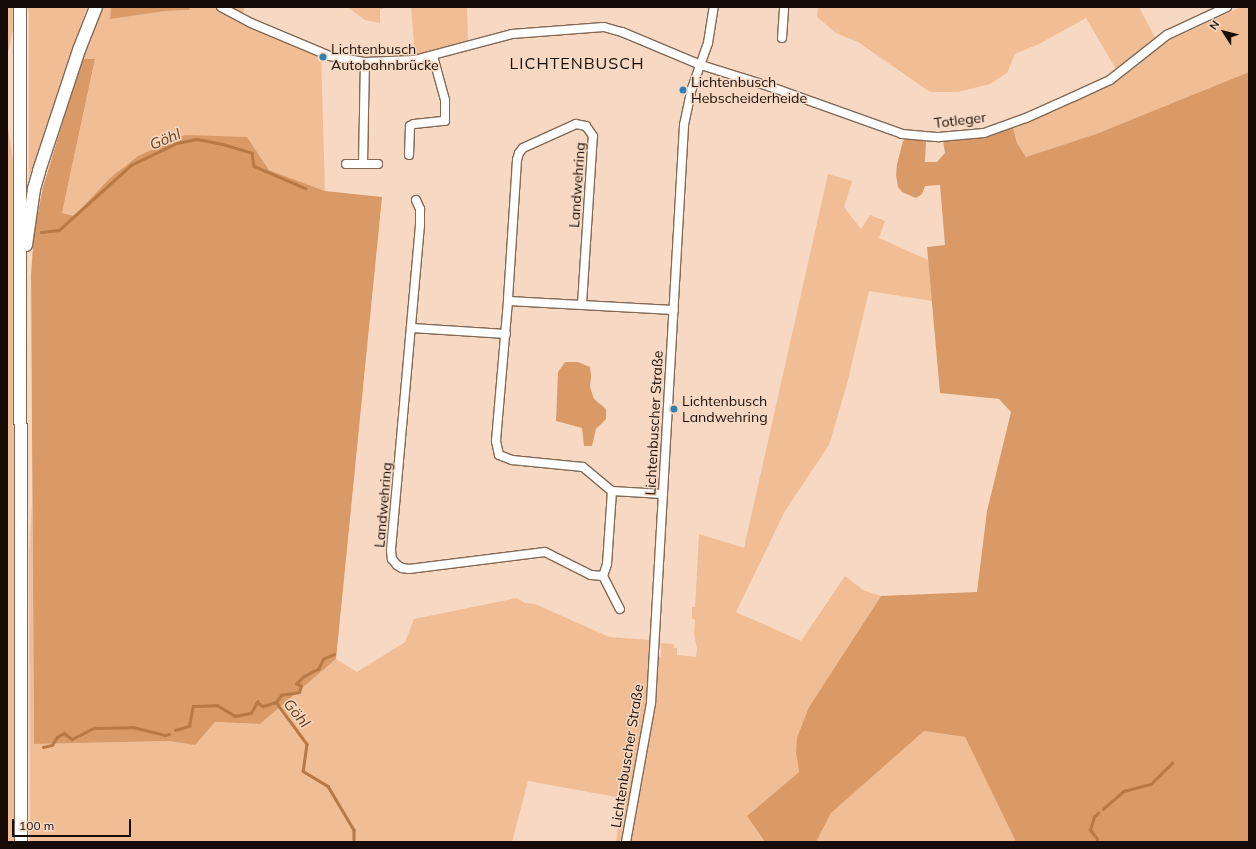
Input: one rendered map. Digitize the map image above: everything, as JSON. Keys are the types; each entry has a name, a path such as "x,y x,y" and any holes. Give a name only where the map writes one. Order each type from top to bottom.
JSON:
{"highway":[{"path":"20,7 21,842"},
{"path":"87,27 91,7"},
{"path":"20,266 27,241 29,216 35,183 87,27 96,7"}],"street":[{"name":"Totleger","path":"221,7 251,23 330,56 365,62 404,61 433,56 512,34 594,27 622,32 701,65 772,87 902,134 956,136 984,133 1026,118 1110,80 1167,35 1227,7"},
{"name":"Lichtenbuscher Straße","path":"626,842 651,703 684,125 691,91 708,43 714,7"},
{"path":"782,38 784,7"},
{"path":"409,155 410,126 414,124 444,121 445,100 433,56"},
{"path":"363,164 365,62"},
{"name":"Landwehring","path":"582,304 593,136 586,126 576,124 523,148 519,153 517,160 506,334 496,441 499,455 512,460 583,467 612,491"},
{"path":"346,164 378,164"},
{"name":"Landwehring","path":"416,200 420,209 420,225 392,559 397,566 409,569 545,552 591,575 603,576"},
{"path":"508,301 674,310"},
{"path":"412,328 506,334"},
{"path":"620,609 603,576 607,564 612,491 663,494"}],"shaded area":[{"path":"7,7 15,7 13,30 7,57"},
{"path":"28,7 87,7 29,178 29,15"},
{"path":"101,7 111,7 110,18 165,11 190,10 189,7 245,7 240,22 321,55 325,191 269,170 247,137 109,179 74,216 62,213 95,60 82,59 96,14"},
{"path":"111,7 189,7 190,10 165,11 110,19"},
{"path":"347,7 389,7 380,9 380,23 365,20"},
{"path":"411,7 467,7 468,42 415,56"},
{"path":"818,7 1139,7 1159,45 1241,7 1249,7 1249,72 1096,134 1026,157 1017,143 1013,128 1027,119 1120,76 1086,18 1039,44 1015,54 1007,73 990,84 958,92 930,92 858,42 836,33 817,17"},
{"path":"82,59 95,59 62,213 74,216 109,179 138,156 185,135 247,137 269,170 325,191 382,197 336,659 260,724 215,722 195,745 169,741 34,744 31,275 34,232 43,187"},
{"path":"1249,72 1249,842 1016,842 965,737 924,731 831,813 816,842 765,842 747,816 799,772 796,753 797,738 809,707 881,596 977,592 987,511 1011,412 999,399 940,393 927,247 945,245 940,185 925,186 922,194 916,198 902,192 898,187 896,175 897,164 903,141 909,138 926,141 925,162 937,162 945,153 943,140 983,137 1013,128 1017,143 1026,157 1096,134"},
{"path":"7,121 15,174 17,842 7,842"},
{"path":"828,174 852,181 844,207 861,229 870,215 885,221 879,238 928,260 932,301 869,291 847,384 829,445 785,511 736,612 801,641 845,576 863,590 881,596 809,707 796,753 799,772 747,816 765,842 616,842 622,798 528,781 512,842 30,842 29,552 32,503 34,744 169,741 194,744 215,722 260,724 336,659 357,672 405,642 414,619 517,598 525,603 535,604 609,637 651,640 649,658 661,657 661,643 674,644 674,648 677,648 677,655 696,657 697,649 694,634 695,620 692,619 692,607 695,607 699,534 744,548"},
{"path":"565,362 578,362 590,367 590,387 594,399 606,409 606,419 596,429 592,446 584,446 582,428 556,421 558,372"},
{"path":"923,731 965,737 1016,842 816,842 831,813"}],"waterway":[{"name":"Göhl","path":"41,232 59,230 131,165 177,143 197,139 223,144 252,153 254,166 305,188"},
{"path":"276,702 281,695 299,692 301,686 296,684 304,676 318,669 323,659 334,654"},
{"name":"Göhl","path":"175,730 189,726 193,706 217,705 235,716 251,713 257,702 263,706 276,702 307,744 303,771 328,786 354,830 354,842"},
{"name":"Göhl","path":"43,747 52,745 57,737 64,733 72,739 94,728 133,727 165,735 169,734"},
{"name":"Göhl","path":"1103,809 1124,791 1151,784 1172,763"},
{"name":"Göhl","path":"1097,842 1097,839 1090,830 1094,817 1098,813"}],"place":[{"name":"Lichtenbusch Autobahnbrücke","path":"323,57"},
{"name":"Lichtenbusch Hebscheiderheide","path":"683,90"},
{"name":"Lichtenbusch Landwehring","path":"674,409"}],"district":[{"name":"LICHTENBUSCH","path":"577,63"}]}
